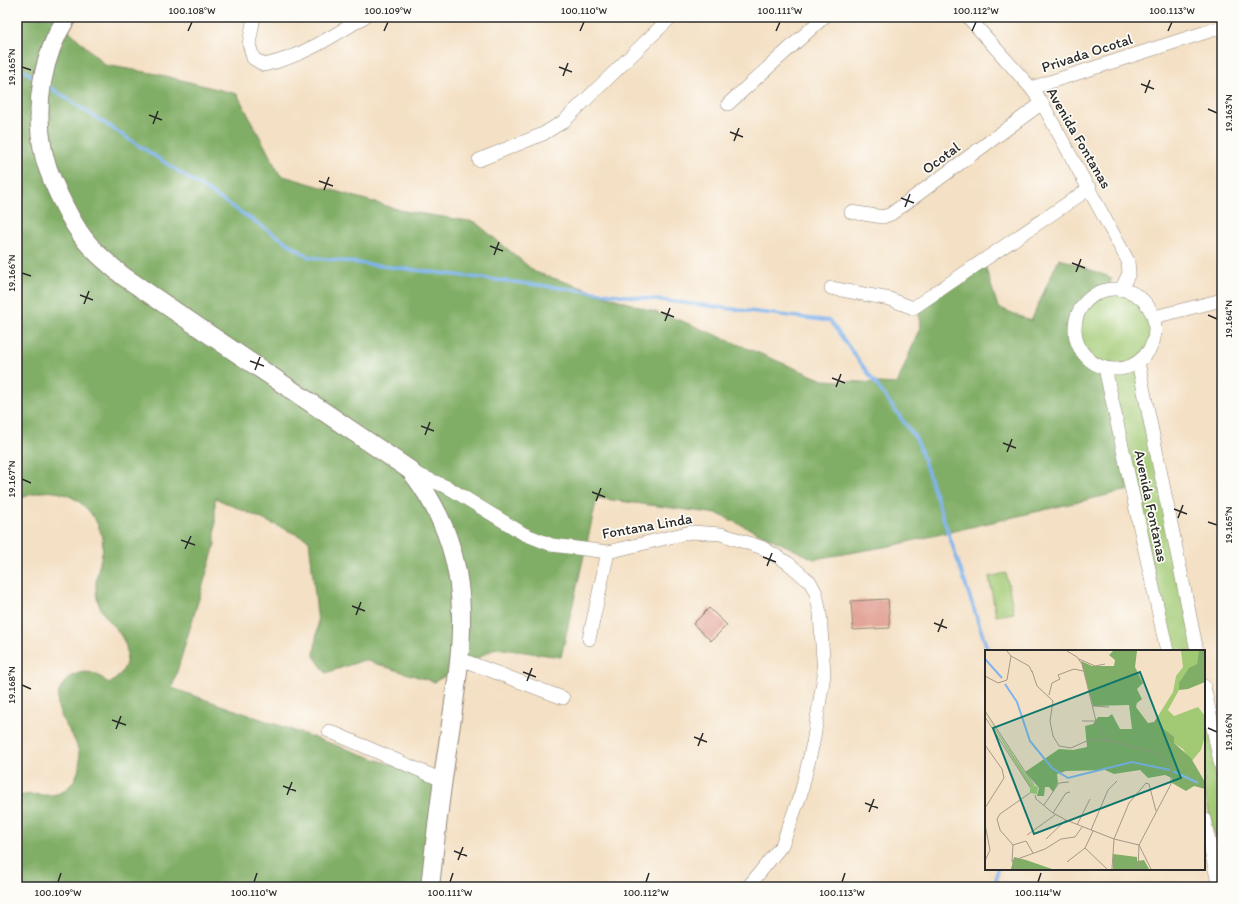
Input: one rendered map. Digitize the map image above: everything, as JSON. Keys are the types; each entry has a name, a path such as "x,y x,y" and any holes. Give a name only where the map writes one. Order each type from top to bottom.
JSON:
{"main road":[{"path":"67,17 57,33 40,83 40,118 43,151 59,194 80,234 100,256 123,276 410,470 430,497 438,512 455,558 461,608 460,659 442,780 430,887"}],"street":[{"path":"254,17 249,44 253,58 264,65 278,62 312,49 364,17"},
{"path":"479,160 543,134 564,122 671,17"},
{"path":"728,104 824,17"},
{"name":"Avenida Fontanas","path":"968,17 1031,88 1042,103 1090,188 1128,261 1129,273 1121,290"},
{"name":"Privada Ocotal","path":"1031,88 1222,27"},
{"name":"Ocotal","path":"851,212 882,218 891,214 1042,103"},
{"path":"831,288 890,299 913,308 1090,188"},
{"path":"1108,290 1121,290 1132,293 1149,307 1154,317 1155,330 1153,342 1147,353 1138,362 1128,368 1116,370 1092,363 1082,353 1076,341 1074,328 1084,303 1095,294 1108,290"},
{"path":"1154,317 1222,300"},
{"name":"Avenida Fontanas","path":"1138,362 1197,650"},
{"name":"Avenida Fontanas","path":"1105,368 1167,650"},
{"name":"Fontana Linda","path":"410,470 449,488 524,534 552,546 608,552 691,532 721,534 749,542 776,555 810,582 816,593 820,613 824,674 811,750 801,793 782,845 748,887"},
{"path":"589,639 608,552"},
{"path":"460,659 563,698"},
{"path":"1205,691 1222,771"},
{"path":"329,731 442,780"},
{"path":"1205,824 1219,887"}],"green space":[{"path":"17,17 62,17 60,22 105,65 157,74 237,94 280,175 404,211 475,222 535,272 682,321 823,380 897,384 921,325 918,309 984,263 998,307 1031,321 1059,258 1112,278 1108,288 1094,295 1084,304 1078,315 1075,327 1077,338 1082,350 1091,360 1104,369 1129,490 890,546 814,559 718,514 597,498 561,657 496,648 434,682 364,660 326,673 314,656 318,623 309,540 215,498 215,545 172,688 438,781 427,887 22,887 17,867 17,797 24,795 53,795 60,793 67,789 73,782 80,764 77,745 60,713 58,705 58,697 61,688 66,680 84,672 96,674 109,684 122,672 126,664 127,654 123,640 105,616 98,602 96,583 103,545 94,517 80,503 58,492 40,492 28,495 17,501"},
{"path":"1108,291 1120,292 1131,296 1140,302 1152,319 1152,340 1143,356 1135,363 1195,650 1172,650 1107,368 1097,363 1084,352 1078,339 1077,327 1080,313 1089,302"},
{"path":"1006,573 1014,613 996,616 989,577"},
{"path":"1205,700 1222,782 1222,868 1205,794"}],"building":[{"path":"888,599 890,628 853,630 851,601"},
{"path":"709,608 727,625 711,641 693,624"}],"waterway":[{"path":"17,66 38,80"},
{"path":"48,86 309,257 830,321 917,440 988,650"},
{"path":"996,887 997,870"}]}
